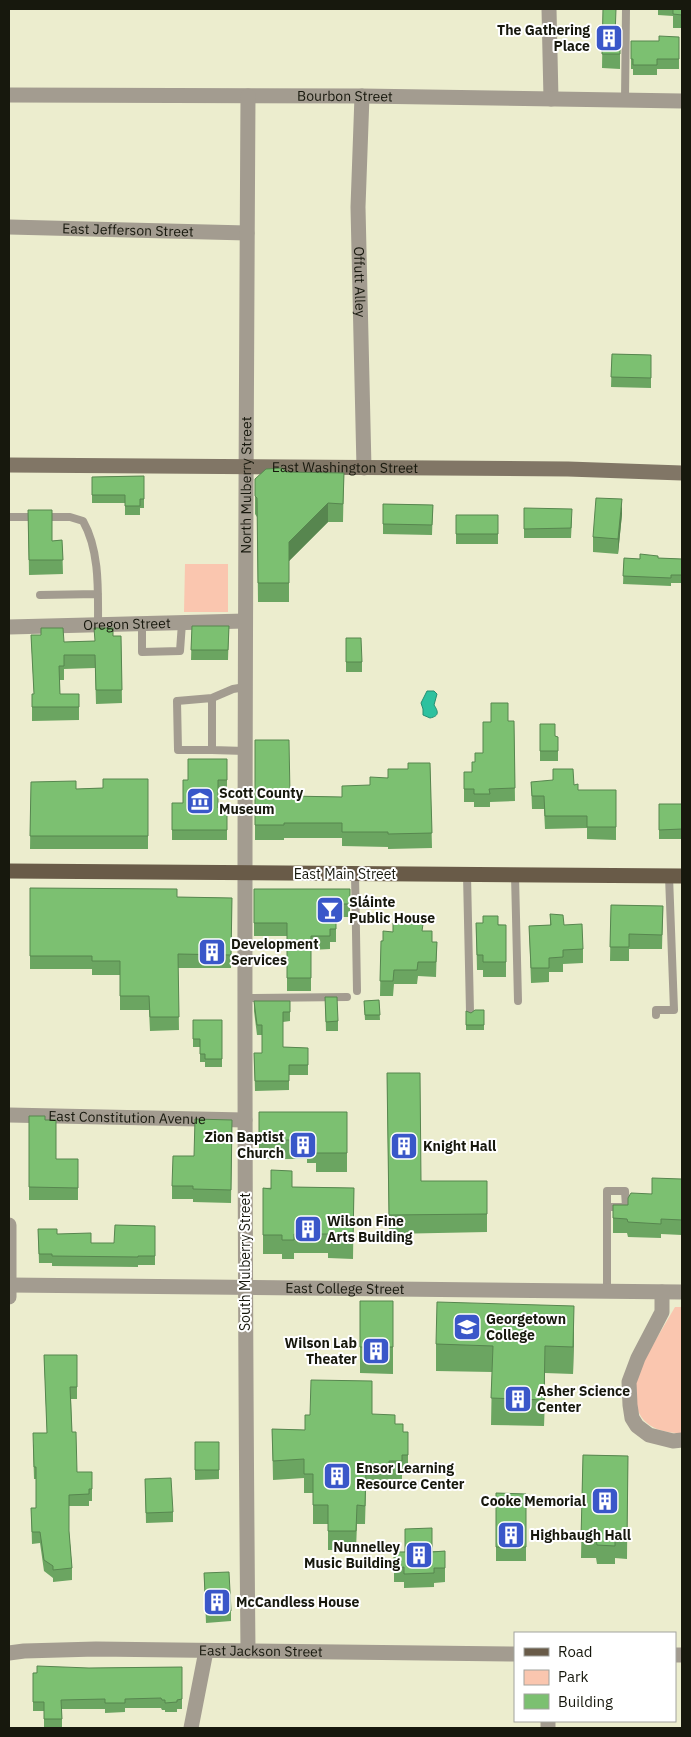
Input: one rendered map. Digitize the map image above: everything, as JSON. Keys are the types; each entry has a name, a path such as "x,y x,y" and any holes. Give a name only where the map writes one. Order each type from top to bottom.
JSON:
{"main road":[{"name":"East Main Street","path":"9,872 676,876"}],"street":[{"path":"549,9 551,99"},
{"name":"Bourbon Street","path":"9,95 362,96 682,101"},
{"name":"North Mulberry Street","path":"245,874 248,96"},
{"name":"Offutt Alley","path":"362,96 358,206 364,468"},
{"name":"East Jefferson Street","path":"9,227 248,233"},
{"name":"East Washington Street","path":"9,465 568,469 682,474"},
{"name":"Oregon Street","path":"9,627 245,622"},
{"name":"South Mulberry Street","path":"245,874 245,1287 248,1651"},
{"name":"East Constitution Avenue","path":"9,1114 245,1120"},
{"path":"9,1225 9,1297"},
{"name":"East College Street","path":"9,1285 682,1292"},
{"path":"662,1292 662,1312 628,1382 630,1405 632,1418 637,1426 649,1435 673,1441 682,1440"},
{"name":"East Jackson Street","path":"9,1653 24,1650 96,1649 514,1654"},
{"path":"191,1728 206,1650"}],"lane":[{"path":"625,100 626,9"},
{"path":"9,517 70,517 83,521 90,534 97,578 98,625"},
{"path":"40,596 98,594"},
{"path":"142,624 142,652 180,651 182,623"},
{"path":"245,687 233,689 212,698 177,701 178,750 245,751"},
{"path":"212,698 212,750"},
{"path":"355,874 357,991"},
{"path":"467,875 470,1012"},
{"path":"515,875 518,1001"},
{"path":"656,1015 656,1010 674,1010 676,876"},
{"path":"245,998 346,998"},
{"path":"607,1207 607,1291"}],"green space":[{"path":"185,564 228,564 228,612 184,612"},
{"path":"675,1307 682,1307 682,1433 667,1432 655,1428 646,1422 640,1415 636,1405 635,1394 640,1368"}],"water":[{"path":"427,691 434,691 437,694 434,705 437,715 430,718 423,715 421,703"}],"building":[{"name":"The Gathering Place","path":"603,9 616,9 615,36 620,36 620,54 602,54"},
{"path":"673,9 682,9 682,15 673,14"},
{"path":"659,36 679,37 679,59 657,59 657,65 633,65 631,41 659,41"},
{"path":"612,354 651,355 651,378 611,377"},
{"path":"282,468 286,472 344,473 343,504 328,503 289,542 289,583 258,583 255,479 266,469"},
{"path":"144,476 144,499 140,499 140,506 125,506 125,495 92,495 92,477"},
{"path":"596,498 622,499 618,539 593,537"},
{"path":"383,504 433,505 432,525 383,524"},
{"path":"524,508 572,509 571,528 524,529"},
{"path":"28,510 52,510 52,541 62,540 63,560 29,560"},
{"path":"456,515 498,515 498,534 456,534"},
{"path":"640,554 658,556 658,558 682,559 682,575 671,575 671,578 623,576 624,558 640,559"},
{"path":"192,626 229,626 228,650 191,650"},
{"path":"41,628 63,628 64,642 95,641 94,628 113,628 113,636 121,636 122,690 96,690 95,655 64,655 64,666 59,666 60,694 79,694 79,707 32,707 32,694 34,694 31,635 41,635"},
{"path":"346,638 361,638 362,662 346,662"},
{"path":"491,703 508,703 508,721 514,721 515,788 489,789 490,794 474,794 474,789 464,789 464,772 472,772 472,762 475,762 475,753 483,753 483,722 491,722"},
{"path":"540,724 555,724 555,736 558,737 558,751 540,751"},
{"path":"255,740 289,740 290,796 342,797 342,786 370,785 370,777 388,778 388,769 408,769 408,763 430,763 432,833 342,832 342,823 255,825"},
{"name":"Scott County Museum","path":"188,759 227,759 227,780 218,780 218,808 227,808 227,830 172,830 172,803 183,803 183,780 188,780"},
{"path":"553,769 573,769 574,785 578,784 578,790 616,790 616,827 587,827 587,816 545,816 544,796 532,796 531,782 553,780"},
{"path":"103,779 148,779 148,836 30,836 31,782 76,781 76,789 103,788"},
{"path":"659,804 682,804 682,829 659,830"},
{"path":"30,888 177,889 177,897 232,898 231,955 178,954 179,1017 150,1017 149,996 120,996 120,961 92,961 92,956 30,956"},
{"path":"254,889 350,889 350,904 336,904 336,929 330,929 330,936 311,936 311,978 287,978 287,923 254,923"},
{"path":"611,905 663,906 662,935 629,934 629,947 610,947"},
{"path":"550,914 563,915 564,925 582,924 583,949 563,950 563,957 549,958 549,968 531,968 529,926 551,925"},
{"path":"483,916 498,916 498,925 506,925 506,962 483,962 483,955 477,955 476,923 483,923"},
{"path":"393,923 423,924 422,931 432,931 432,942 437,942 436,962 418,962 417,970 394,970 393,981 380,981 383,931 393,932"},
{"path":"325,997 337,997 338,1021 326,1022"},
{"path":"379,1000 380,1015 365,1015 364,1001"},
{"path":"254,1001 290,1001 290,1012 283,1012 283,1047 308,1048 308,1065 289,1065 289,1081 255,1081 254,1053 262,1053 262,1025 257,1025"},
{"path":"475,1010 484,1010 484,1025 466,1025 466,1011 471,1013"},
{"path":"193,1020 222,1020 222,1059 205,1059 205,1054 200,1054 200,1039 193,1039"},
{"name":"Knight Hall","path":"387,1073 420,1073 421,1181 487,1181 487,1214 389,1215"},
{"path":"259,1112 347,1112 347,1153 316,1153 316,1144 307,1144 307,1140 259,1140"},
{"path":"29,1116 45,1116 45,1120 56,1120 56,1159 78,1159 78,1188 29,1187"},
{"path":"195,1119 232,1120 231,1190 193,1189 193,1186 172,1186 173,1156 194,1156"},
{"name":"Wilson Fine Arts Building","path":"271,1170 292,1171 292,1187 354,1188 353,1240 328,1240 328,1234 294,1234 294,1240 282,1240 282,1235 263,1235 263,1188 271,1189"},
{"path":"652,1178 682,1179 682,1220 661,1219 661,1224 628,1222 627,1219 613,1218 613,1205 628,1205 628,1198 631,1193 652,1194"},
{"path":"115,1225 155,1226 155,1256 52,1256 52,1254 39,1254 38,1229 57,1229 57,1234 91,1233 91,1243 114,1243"},
{"path":"360,1301 393,1301 393,1347 360,1347"},
{"path":"437,1302 574,1306 573,1347 545,1346 544,1400 491,1398 493,1346 436,1344"},
{"path":"44,1355 77,1355 77,1387 70,1387 72,1432 76,1432 77,1472 92,1472 92,1489 89,1489 89,1494 69,1495 72,1568 53,1570 53,1566 44,1560 40,1532 32,1532 31,1508 36,1508 36,1467 34,1467 33,1433 47,1433"},
{"name":"Ensor Learning Resource Center","path":"311,1380 372,1381 372,1414 395,1415 395,1424 403,1424 403,1432 408,1432 408,1455 402,1455 402,1461 389,1461 389,1469 366,1469 365,1506 357,1505 356,1531 328,1531 328,1505 313,1505 313,1474 304,1474 304,1459 273,1461 272,1429 305,1430 305,1415 310,1415"},
{"path":"195,1442 219,1442 219,1470 195,1470"},
{"name":"Cooke Memorial","path":"583,1455 628,1456 627,1540 615,1539 615,1546 597,1545 596,1539 581,1539"},
{"path":"171,1478 173,1512 146,1513 145,1479"},
{"name":"Highbaugh Hall","path":"496,1493 526,1494 526,1547 496,1547"},
{"path":"432,1528 432,1552 445,1551 445,1568 434,1568 434,1573 404,1574 404,1567 394,1568 394,1552 405,1552 405,1529"},
{"name":"McCandless House","path":"229,1572 231,1611 206,1613 204,1573"},
{"path":"37,1666 89,1668 182,1667 182,1699 177,1700 177,1702 165,1703 165,1700 161,1698 125,1699 125,1703 105,1703 105,1699 61,1700 62,1719 44,1719 44,1702 33,1702 33,1673 37,1673"}],"place":[{"name":"The Gathering Place","path":"609,38"},
{"name":"Scott County Museum","path":"200,801"},
{"name":"Sláinte Public House","path":"330,910"},
{"name":"Development Services","path":"212,952"},
{"name":"Zion Baptist Church","path":"303,1145"},
{"name":"Knight Hall","path":"404,1146"},
{"name":"Wilson Fine Arts Building","path":"308,1229"},
{"name":"Georgetown College","path":"467,1327"},
{"name":"Wilson Lab Theater","path":"376,1351"},
{"name":"Asher Science Center","path":"518,1399"},
{"name":"Ensor Learning Resource Center","path":"337,1476"},
{"name":"Cooke Memorial","path":"605,1501"},
{"name":"Highbaugh Hall","path":"511,1535"},
{"name":"Nunnelley Music Building","path":"419,1555"},
{"name":"McCandless House","path":"217,1602"}]}
